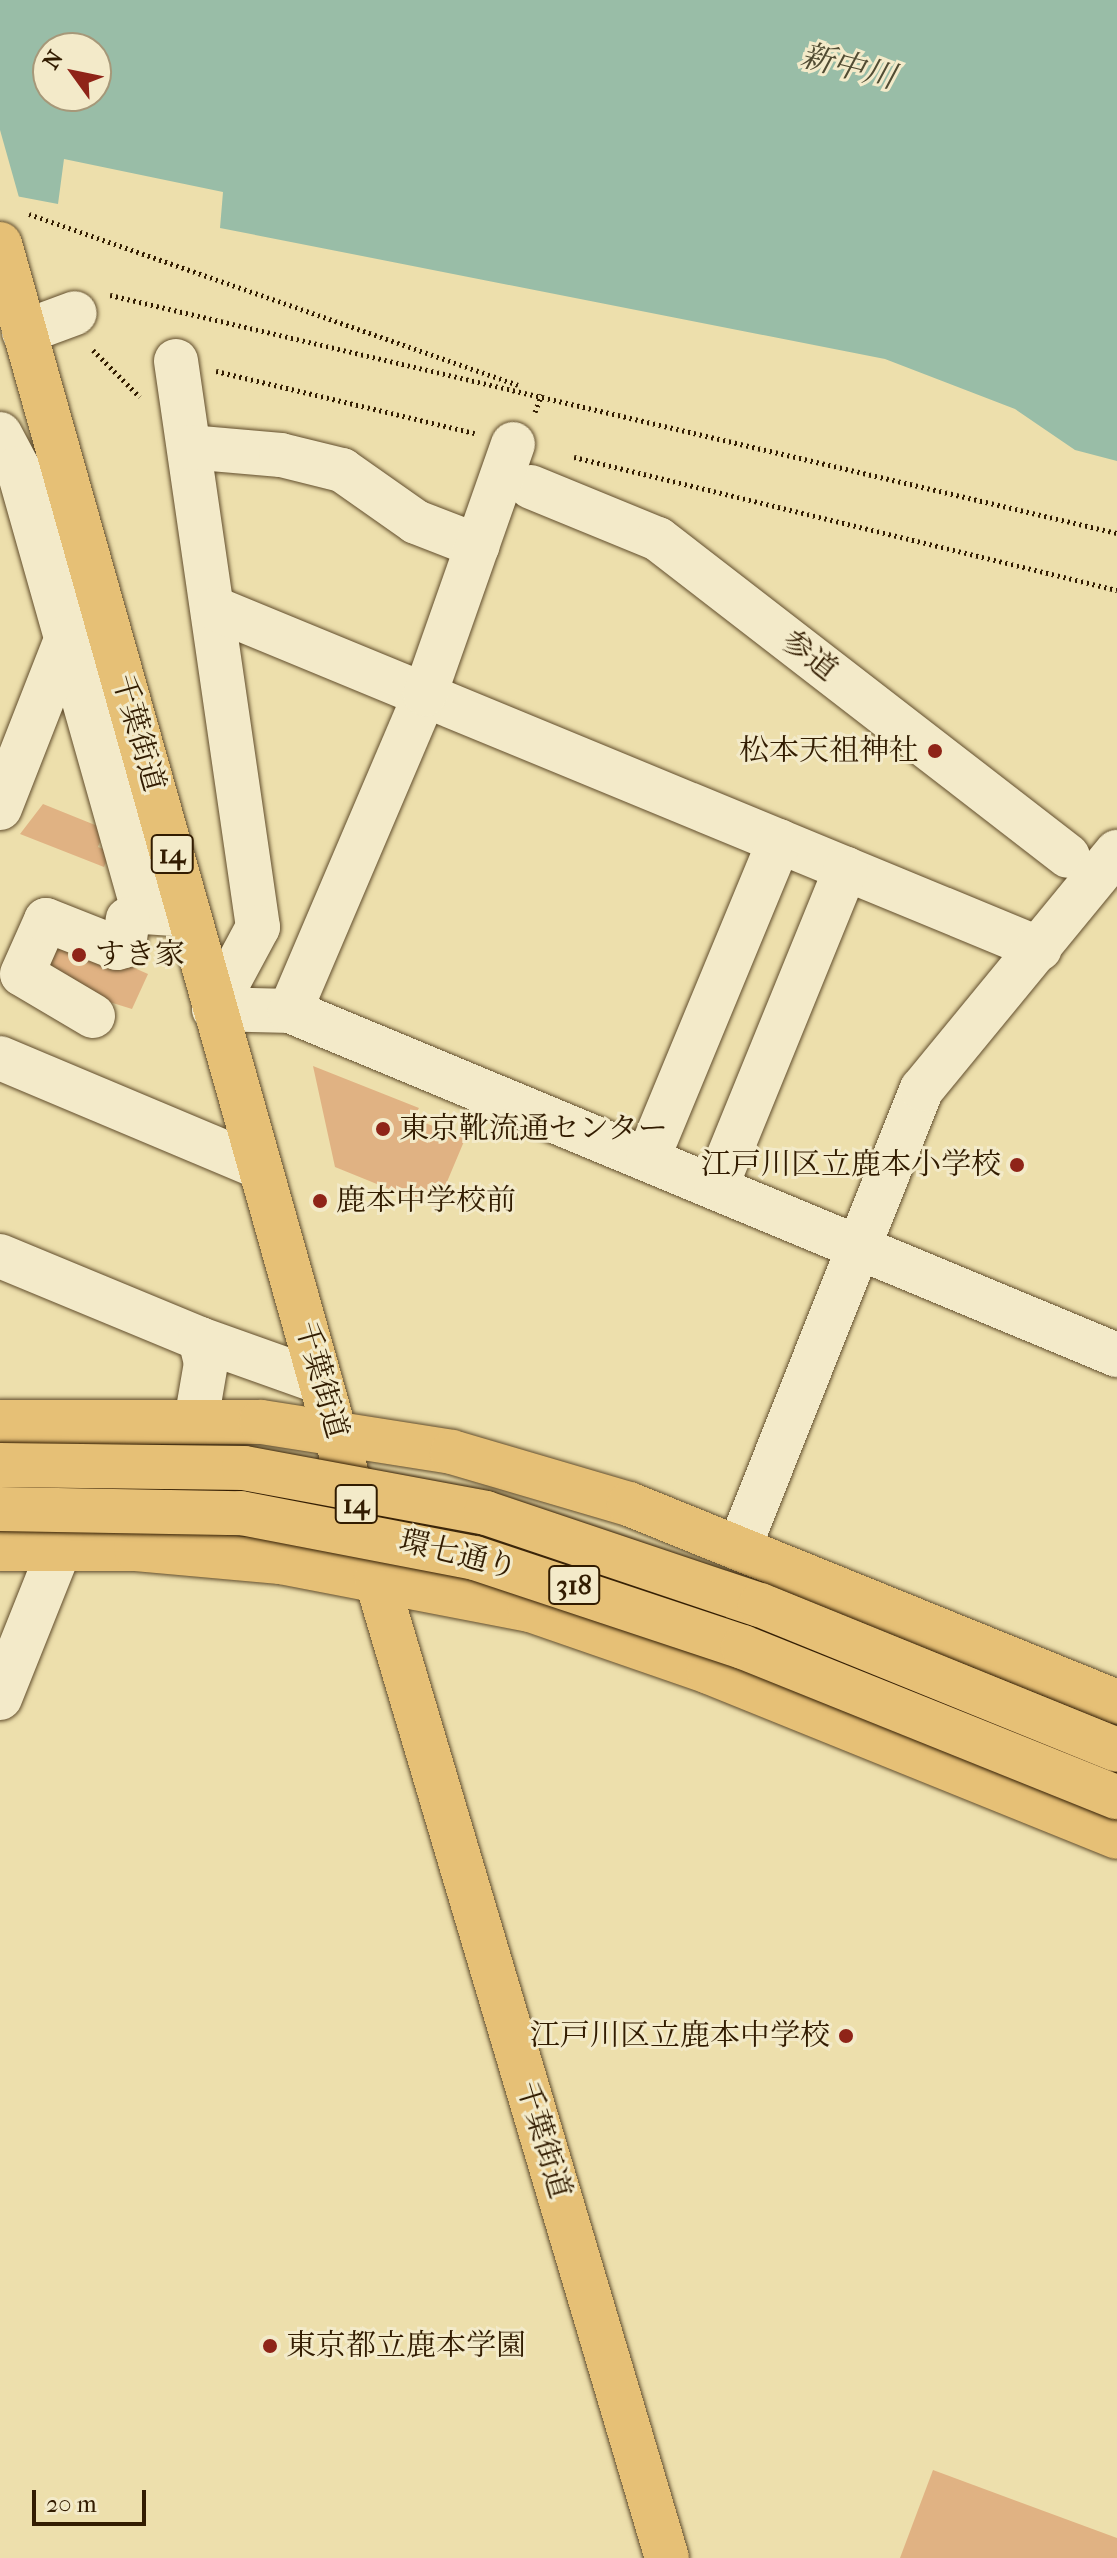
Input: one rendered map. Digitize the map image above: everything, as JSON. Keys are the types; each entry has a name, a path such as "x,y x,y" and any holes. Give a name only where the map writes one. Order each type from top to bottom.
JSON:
{"main road":[{"name":"千葉街道","path":"11,284 376,1578 667,2558"},
{"path":"0,1422 196,1421 336,1429 541,1476 739,1548 1117,1702"},
{"name":"環七通り","path":"0,1465 244,1468 486,1513 760,1605 1117,1750"},
{"name":"環七通り","path":"0,1509 241,1513 475,1558 743,1647 1117,1797"},
{"path":"0,1549 59,1547 205,1554 376,1578 598,1632 1117,1837"}],"street":[{"path":"11,284 75,313"},
{"path":"176,361 216,609 258,927 214,1009 290,1011 1117,1355"},
{"path":"0,434 18,468 144,912 189,915"},
{"path":"290,1011 425,694 478,546 503,441"},
{"path":"189,447 281,455 342,470 416,522 478,546"},
{"name":"参道","path":"531,487 658,539 1068,856"},
{"path":"216,609 1040,949"},
{"path":"1,802 67,637"},
{"path":"648,1158 779,841"},
{"path":"739,1548 922,1089 1117,852"},
{"path":"716,1187 846,869"},
{"path":"93,1016 22,974 46,920 117,948 124,946 128,919"},
{"path":"0,1058 259,1167"},
{"path":"0,1256 200,1339 321,1382"},
{"path":"196,1421 206,1363 200,1339"},
{"path":"0,1698 59,1547 116,1421"}],"path":[{"path":"11,284 542,394"},
{"path":"189,447 73,329 80,291 115,296 542,394 1117,533"},
{"path":"176,361 503,441"},
{"path":"569,455 1117,590"}],"water":[{"name":"新中川","path":"0,0 1117,0 1117,461 1075,450 1015,409 885,359 220,228 223,192 64,159 58,204 0,193"}],"pier":[{"path":"0,130 20,201 0,197"}],"building":[{"path":"43,804 105,829 98,847 110,852 104,867 20,834"},
{"name":"すき家","path":"62,936 148,974 132,1009 42,981"},
{"name":"東京靴流通センター","path":"313,1066 419,1108 413,1118 465,1139 436,1208 335,1167"},
{"path":"933,2470 1117,2538 1117,2558 900,2558"}],"place":[{"name":"松本天祖神社","path":"935,751"},
{"name":"すき家","path":"79,955"},
{"name":"東京靴流通センター","path":"383,1129"},
{"name":"江戸川区立鹿本小学校","path":"1017,1165"},
{"name":"鹿本中学校前","path":"320,1201"},
{"name":"江戸川区立鹿本中学校","path":"846,2036"},
{"name":"東京都立鹿本学園","path":"270,2346"}]}
